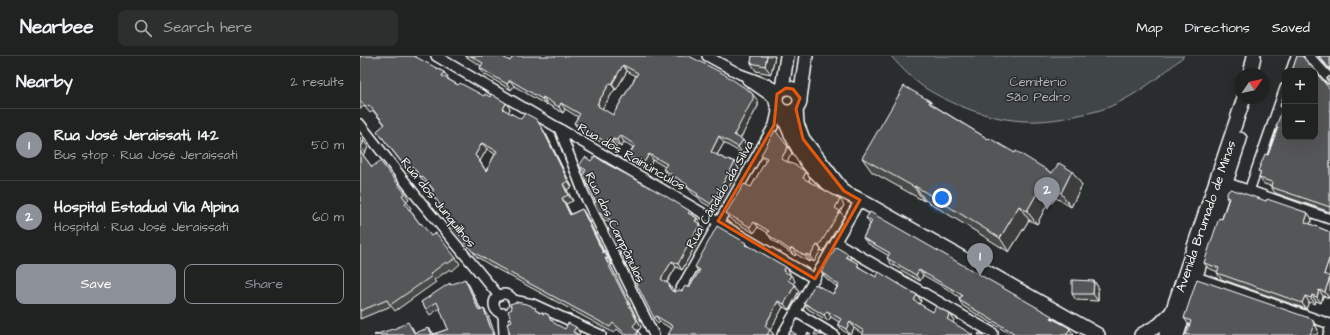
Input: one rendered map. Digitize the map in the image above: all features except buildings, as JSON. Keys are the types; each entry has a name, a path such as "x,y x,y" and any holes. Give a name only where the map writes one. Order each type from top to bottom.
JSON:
{"main road":[{"path":"787,56 779,100 788,128 801,154 820,178 831,186 860,200 1091,333"},
{"path":"806,56 798,104 797,124 803,140 844,191"},
{"path":"1251,68 1254,56"},
{"path":"1259,68 1262,56"},
{"path":"779,100 789,88 796,91 798,104"},
{"path":"779,100 788,112 798,104"},
{"name":"Avenida Brumado de Minas","path":"1222,181 1242,104"},
{"name":"Avenida Brumado de Minas","path":"1177,335 1190,275 1222,181 1251,104"},
{"name":"Avenida Brumado de Minas","path":"1166,335 1172,312 1190,275"},
{"path":"1141,335 1160,325 1172,312"}],"street":[{"name":"Rua dos Rainúnculos","path":"436,56 814,278"},
{"path":"707,56 740,74 767,84 779,100"},
{"path":"1292,68 1296,56"},
{"path":"1309,56 1330,79"},
{"path":"1249,192 1282,97"},
{"name":"Rua Cândido da Silva","path":"679,292 718,221 774,125 779,100"},
{"name":"Rua dos Junquilhos","path":"360,124 426,208 499,296"},
{"name":"Rua das Campânulas","path":"559,128 584,194 654,335"},
{"path":"1222,181 1249,192 1330,219"},
{"path":"782,335 860,200"},
{"path":"836,242 993,333"},
{"path":"1190,275 1330,324"},
{"path":"513,300 514,304 511,311 507,313 498,311 495,305 496,299 499,296 506,294 513,300 533,304 601,335"},
{"path":"796,312 834,335"},
{"path":"503,313 504,335"},
{"path":"1328,335 1330,329"}],"highlighted area":[{"path":"786,88 793,89 800,98 796,109 803,139 844,191 860,200 815,279 718,221 774,125 777,94"}],"green space":[{"name":"Cemitério São Pedro","path":"891,56 1184,56 1167,71 1129,97 1109,107 1094,112 1063,118 1030,121 1013,120 992,116 970,110 949,101 919,84"}],"place":[{"name":"Hospital Estadual Vila Alpina","path":"1047,210"},
{"name":"Rua José Jeraissati, 142","path":"980,276"}]}
